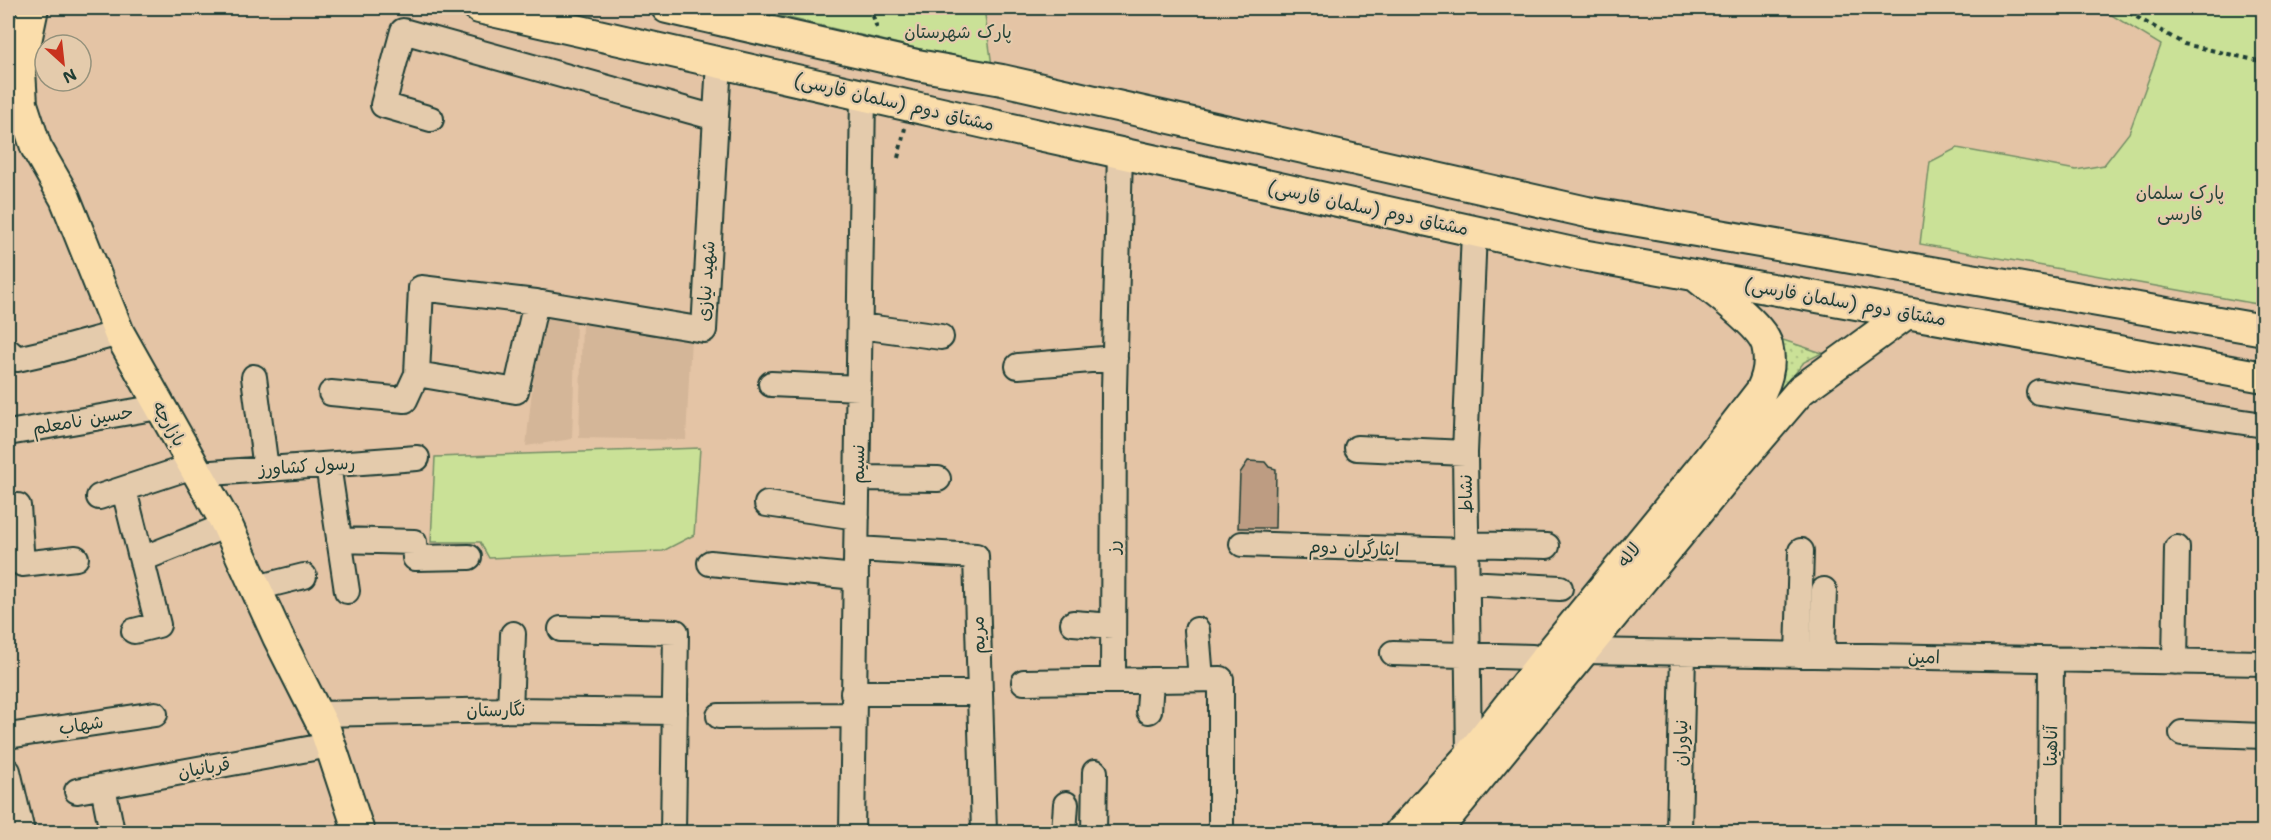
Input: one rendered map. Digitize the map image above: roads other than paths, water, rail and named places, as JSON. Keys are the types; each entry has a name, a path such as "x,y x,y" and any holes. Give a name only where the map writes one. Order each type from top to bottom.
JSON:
{"main road":[{"name":"بازارچه","path":"33,8 14,68 22,104 36,147 65,198 119,333 227,525 318,714 359,832"},
{"name":"مشتاق دوم (سلمان فارسی)","path":"479,8 1582,255 2264,377"},
{"path":"667,8 917,65 1013,82 1587,213 2264,330"},
{"name":"لاله","path":"1435,832 1584,651 1713,473 1767,380 1769,363 1767,344 1759,332 1740,311 1695,275"},
{"name":"لاله","path":"1400,832 1469,756 1602,588 1713,473 1801,390 1851,351 1907,314"}],"street":[{"path":"431,119 383,105 403,31 716,118"},
{"name":"شهید نیازی","path":"417,374 421,288 536,302 704,330 719,63"},
{"name":"نسیم","path":"852,832 863,95"},
{"name":"رز","path":"1113,680 1115,358 1120,153"},
{"name":"نشاط","path":"1469,756 1465,453 1474,231"},
{"path":"331,393 405,399 417,374 516,391 536,302"},
{"path":"860,326 941,337"},
{"path":"8,351 17,359 119,333"},
{"path":"1018,366 1115,358"},
{"path":"254,377 266,469"},
{"path":"771,384 859,388"},
{"path":"2039,392 2264,425"},
{"name":"حسین نامعلم","path":"8,433 159,407"},
{"path":"1357,448 1465,453"},
{"name":"رسول کشاورز","path":"99,497 195,470 266,469 417,458"},
{"path":"327,465 347,591"},
{"path":"858,478 938,479"},
{"path":"124,490 158,624 134,631"},
{"path":"768,504 857,517"},
{"path":"8,506 18,506 22,564 76,558"},
{"path":"142,559 227,525"},
{"path":"339,540 414,542 416,558 469,557"},
{"name":"ایثارگران دوم","path":"1242,544 1466,548 1547,546"},
{"path":"2175,662 2177,548"},
{"name":"مریم","path":"857,549 976,556 984,832"},
{"path":"1798,655 1801,551"},
{"path":"710,563 856,577"},
{"path":"256,588 304,576"},
{"path":"1467,583 1560,588"},
{"path":"1822,655 1824,590"},
{"path":"1073,623 1113,626"},
{"path":"561,629 676,632 673,832"},
{"path":"1197,630 1201,679"},
{"path":"510,710 513,634"},
{"name":"امین","path":"1584,651 2264,663"},
{"path":"1393,653 1532,657"},
{"name":"نیاوران","path":"1679,832 1683,653"},
{"name":"آناهیتا","path":"2050,832 2052,659"},
{"path":"1024,681 1221,679 1221,832"},
{"path":"1149,711 1151,680"},
{"path":"719,716 980,693"},
{"name":"نگارستان","path":"318,714 510,710 675,712"},
{"name":"شهاب","path":"8,736 155,714"},
{"path":"2182,733 2264,736"},
{"name":"قربانیان","path":"77,791 330,745"},
{"path":"8,771 10,796 22,832"},
{"path":"1094,832 1095,772"},
{"path":"103,787 112,832"},
{"path":"1064,832 1066,804"}],"park label":[{"name":"پارک شهرستان","path":"958,32"},
{"name":"پارک سلمان فارسی","path":"2180,203"}]}
